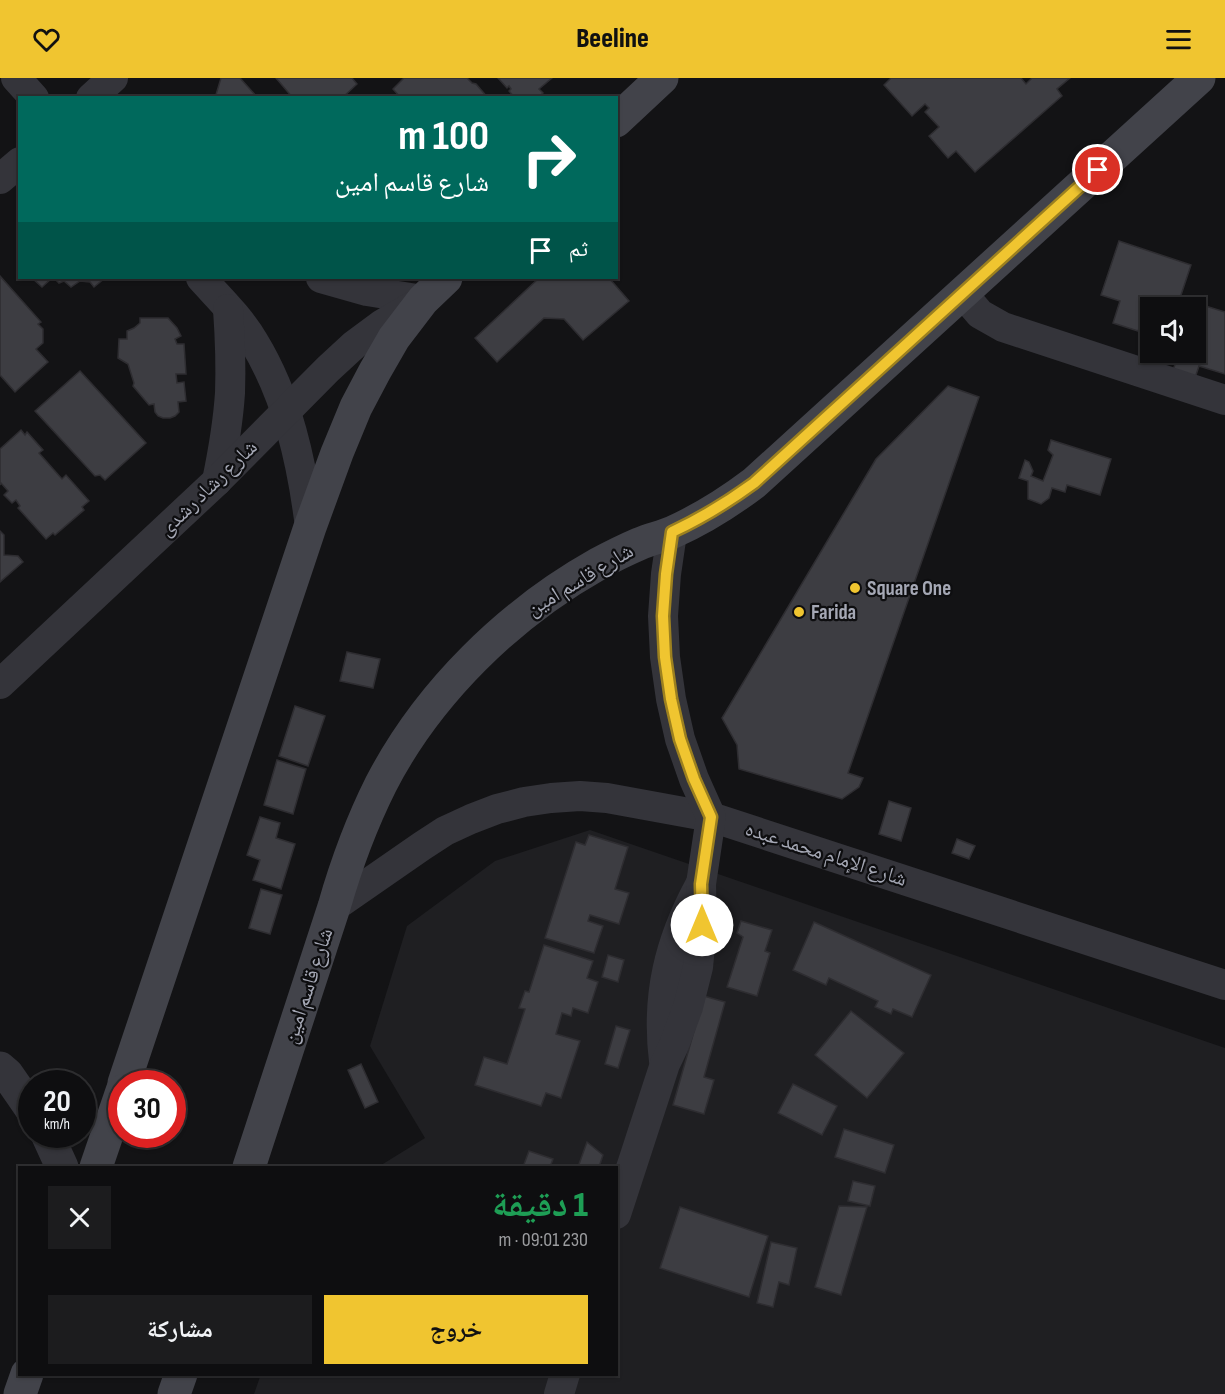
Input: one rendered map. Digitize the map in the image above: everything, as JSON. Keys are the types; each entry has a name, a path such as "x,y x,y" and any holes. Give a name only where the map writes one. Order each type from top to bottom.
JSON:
{"main road":[{"path":"618,119 662,78"},
{"name":"شارع قاسم امين","path":"249,1166 347,864 363,823 382,783 411,735 459,674 490,642 560,587 638,544 700,519 754,483 1199,78"},
{"path":"128,1070 310,527 337,453 356,407 394,338 423,300 445,279"},
{"path":"96,1166 108,1132"},
{"path":"20,1394 26,1376"},
{"path":"174,1394 180,1376"}],"street":[{"path":"16,78 32,96"},
{"path":"0,179 18,164"},
{"path":"202,279 253,340 271,372 297,450 310,527"},
{"path":"325,279 367,291 423,300"},
{"path":"962,294 980,314 1003,327 1225,400"},
{"name":"شارع رشاد رشدى","path":"0,684 217,481 354,345 381,325 423,300"},
{"path":"217,481 230,395 231,352 228,309"},
{"path":"618,1208 665,1064 688,1007 698,967 702,925 701,884 711,817 680,739 666,668 663,616 672,532"},
{"name":"شارع الإمام محمد عبده","path":"334,907 445,831 471,819 524,802 580,796 607,798 711,817 1225,985"},
{"path":"665,1064 661,1022 664,980 682,921 701,884"},
{"path":"669,960 698,967"},
{"path":"0,1068 18,1090"},
{"path":"53,1148 62,1166"},
{"path":"559,1394 564,1376"}],"shaded area":[{"path":"590,830 1225,1048 1225,1394 254,1394 260,1376 618,1376 618,1166 380,1166 425,1138 370,1046 407,926 495,861"}],"building":[{"path":"221,78 240,78 256,96 216,96"},
{"path":"276,78 352,78 357,84 344,96 291,96"},
{"path":"404,78 467,78 486,96 399,96 393,89"},
{"path":"498,78 552,78 539,89 543,93 539,96 513,96 509,91 511,89 509,86 507,88"},
{"path":"891,78 1021,78 1026,84 1032,78 1070,78 1057,89 1062,96 975,172 956,151 948,158 929,136 939,127 925,112 929,108 925,104 912,116 884,85"},
{"path":"1119,241 1191,265 1180,297 1140,297 1138,331 1113,323 1120,301 1101,295"},
{"path":"0,276 41,322 38,324 43,329 43,343 36,349 48,362 15,392 0,375"},
{"path":"33,279 51,279 42,287"},
{"path":"55,279 104,279 94,287 90,282 80,281 71,287 64,281 59,283"},
{"path":"538,279 610,279 629,301 583,340 564,319 544,318 497,362 475,338"},
{"path":"1206,306 1225,312 1225,374 1199,366 1194,381 1172,374 1175,363 1206,363"},
{"path":"140,318 168,318 181,336 175,339 177,344 184,344 186,374 176,374 177,383 184,382 186,401 178,402 179,412 170,418 158,416 154,404 149,405 133,386 128,364 118,358 119,339 127,339 127,331 140,323"},
{"path":"80,371 146,443 105,480 100,475 95,476 35,411"},
{"name":"Square One","path":"948,386 979,397 848,773 863,778 859,787 842,799 739,769 737,745 722,718 876,459"},
{"path":"21,430 25,435 27,432 43,450 39,453 62,479 66,475 89,501 82,507 84,510 55,535 53,533 46,539 18,508 20,506 16,500 12,503 4,495 8,491 1,483 0,485 0,449"},
{"path":"1051,440 1111,459 1100,495 1067,485 1065,492 1052,488 1049,498 1041,504 1028,499 1028,481 1019,478 1025,460 1029,462 1033,471 1031,476 1043,481 1053,455 1048,450"},
{"path":"0,531 4,535 4,555 18,556 23,562 0,582"},
{"path":"347,652 380,659 373,688 340,681"},
{"path":"295,706 325,716 308,766 279,756"},
{"path":"277,760 306,769 293,814 264,805"},
{"path":"889,801 911,808 901,841 879,834"},
{"path":"260,817 280,823 276,838 295,844 281,889 253,880 260,860 247,855"},
{"path":"589,835 628,847 615,889 629,893 619,924 590,915 588,921 603,926 594,953 545,938 576,842 585,845"},
{"path":"957,839 975,846 969,859 952,853"},
{"path":"261,889 282,895 270,934 249,928"},
{"path":"741,921 772,930 765,951 770,953 757,996 727,987 743,937 737,933"},
{"path":"814,922 931,975 912,1017 893,1009 891,1014 875,1007 878,1001 829,978 826,985 793,970"},
{"path":"544,945 593,961 587,978 598,982 588,1013 573,1008 571,1016 562,1013 556,1034 580,1041 561,1098 546,1093 541,1106 475,1085 484,1057 507,1064 525,1009 519,1008 525,991 529,992"},
{"path":"608,955 624,960 618,982 602,977"},
{"path":"704,996 725,1002 704,1077 714,1080 704,1114 673,1105"},
{"path":"851,1011 904,1053 867,1098 815,1055"},
{"path":"616,1026 630,1030 618,1068 605,1064"},
{"path":"361,1064 378,1102 365,1108 348,1070"},
{"path":"793,1084 837,1106 822,1135 778,1113"},
{"path":"844,1129 894,1145 885,1173 835,1157"},
{"path":"587,1142 603,1155 599,1166 578,1166"},
{"path":"529,1151 553,1159 550,1166 523,1166"},
{"path":"853,1181 875,1186 870,1206 848,1201"},
{"path":"839,1206 867,1207 841,1295 815,1287"},
{"path":"680,1207 768,1236 749,1297 660,1268"},
{"path":"771,1242 797,1248 789,1285 779,1282 773,1307 757,1303"}],"place":[{"name":"Square One","path":"855,588"},
{"name":"Farida","path":"799,612"}],"route":[{"path":"702,925 701,884 711,817 680,739 665,657 663,616 672,532 700,519 754,483 1098,170"}]}
